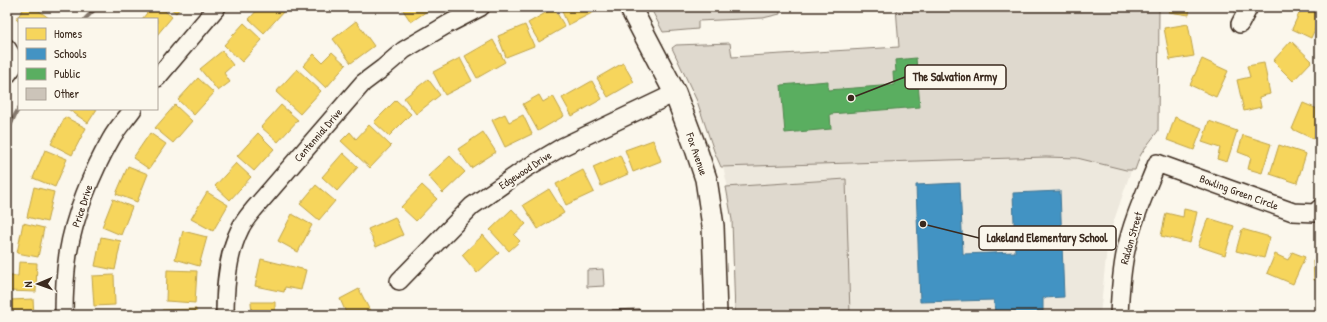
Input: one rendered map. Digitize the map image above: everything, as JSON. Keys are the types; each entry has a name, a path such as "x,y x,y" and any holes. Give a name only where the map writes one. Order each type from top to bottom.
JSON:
{"main road":[{"name":"Fox Avenue","path":"630,7 675,93 695,146 708,188 713,226 716,315"}],"street":[{"path":"158,77 218,7"},
{"name":"Centennial Drive","path":"225,315 225,287 233,248 240,228 254,209 363,83 404,50 448,24 481,7"},
{"path":"1240,24 1249,7"},
{"path":"7,75 13,66 9,52"},
{"name":"Edgewood Drive","path":"399,281 472,206 525,169 562,147 675,93"},
{"name":"Price Drive","path":"64,315 68,253 78,213 87,186 111,138 132,110"},
{"name":"Bowling Green Circle","path":"1157,163 1293,212 1314,213 1320,208"},
{"name":"Raldon Street","path":"1119,315 1121,279 1126,249 1137,213 1157,163"}],"shaded area":[{"path":"650,7 779,7 780,14 763,18 698,21 698,29 663,32"},
{"path":"896,7 1159,7 1158,131 1140,156 1135,170 1126,170 1077,158 1046,157 721,167 697,101 672,48 676,45 730,43 732,57 899,47"},
{"path":"1071,144 1135,159 1108,238 1100,315 738,315 733,211 721,157"},
{"path":"846,179 850,315 735,315 732,220 726,187"},
{"path":"603,269 604,286 587,287 587,270"}],"building: Homes":[{"path":"25,7 34,7 49,18 18,18 18,21 16,19"},
{"path":"152,7 160,7 172,17 158,34 158,18 143,18"},
{"path":"169,7 181,7 176,13"},
{"path":"260,7 279,7 284,11 264,33 249,19"},
{"path":"401,7 433,7 411,22"},
{"path":"560,7 594,7 596,11 568,25"},
{"path":"1170,7 1190,7 1189,15 1169,12"},
{"path":"1302,7 1310,7 1320,12 1320,18 1311,38 1292,29"},
{"path":"554,8 565,27 539,42 528,23"},
{"path":"356,21 374,46 351,63 333,39"},
{"path":"244,23 262,40 242,62 224,45"},
{"path":"1188,24 1194,56 1170,60 1164,28"},
{"path":"525,25 534,46 506,57 498,36"},
{"path":"493,40 505,62 477,78 465,56"},
{"path":"1291,41 1312,61 1293,81 1273,61"},
{"path":"222,51 233,65 224,73 230,82 218,91 200,69"},
{"path":"332,52 346,65 326,88 303,66 314,54 322,62"},
{"path":"460,58 472,81 445,95 433,72"},
{"path":"1202,59 1228,71 1216,97 1190,85"},
{"path":"623,63 634,82 608,97 597,78"},
{"path":"1264,63 1270,94 1259,97 1261,107 1244,111 1237,80 1250,77 1247,66"},
{"path":"297,69 321,91 300,114 276,92"},
{"path":"198,78 214,93 194,115 178,100"},
{"path":"428,79 440,95 416,114 404,98"},
{"path":"592,81 602,99 572,116 562,98"},
{"path":"539,95 543,102 553,96 564,116 538,131 523,104"},
{"path":"396,100 411,114 389,136 374,122"},
{"path":"1303,103 1320,110 1320,142 1292,129"},
{"path":"175,105 192,121 173,143 155,128"},
{"path":"281,105 298,120 278,142 261,127"},
{"path":"69,110 96,110 88,123"},
{"path":"505,114 509,122 523,115 532,134 505,147 492,120"},
{"path":"65,117 86,128 72,155 51,144"},
{"path":"1175,117 1202,128 1194,150 1167,140"},
{"path":"1209,121 1237,131 1227,162 1217,159 1220,148 1202,142"},
{"path":"369,125 391,146 370,168 341,141 350,132 356,139"},
{"path":"483,132 496,152 471,168 458,149"},
{"path":"150,133 166,144 149,169 133,158"},
{"path":"258,133 274,149 254,171 237,156"},
{"path":"1243,135 1271,144 1262,173 1248,169 1251,157 1238,152"},
{"path":"653,140 661,161 633,172 625,150"},
{"path":"1279,145 1306,154 1297,183 1270,174"},
{"path":"45,150 67,159 55,187 33,178"},
{"path":"343,153 358,167 337,191 322,177"},
{"path":"620,155 628,174 601,186 593,167"},
{"path":"450,156 465,172 443,193 428,176"},
{"path":"236,163 251,177 230,200 215,186"},
{"path":"128,166 148,174 137,202 116,194"},
{"path":"583,170 594,192 566,205 556,184"},
{"path":"316,185 335,201 319,220 300,204"},
{"path":"422,185 437,199 416,221 401,207"},
{"path":"34,187 54,192 47,222 27,217"},
{"path":"549,189 564,213 538,229 523,205"},
{"path":"207,192 228,205 213,231 191,219"},
{"path":"113,199 132,207 121,235 102,227"},
{"path":"512,209 526,224 514,235 520,241 509,251 490,230"},
{"path":"1184,209 1197,212 1190,243 1161,236 1166,213 1183,217"},
{"path":"292,214 312,225 298,252 278,241"},
{"path":"395,217 403,235 376,247 368,229"},
{"path":"1208,218 1234,226 1225,255 1198,246"},
{"path":"23,223 44,228 38,257 17,253"},
{"path":"1242,229 1270,237 1264,258 1236,251"},
{"path":"183,231 207,237 199,266 175,259"},
{"path":"483,235 499,253 477,273 462,255"},
{"path":"101,237 121,241 115,270 95,266"},
{"path":"1292,252 1305,257 1293,284 1267,273 1275,254 1288,260"},
{"path":"261,259 306,270 301,290 285,287 284,292 255,286"},
{"path":"1320,260 1320,279 1314,280 1313,261"},
{"path":"19,262 37,263 36,292 8,291 9,276 18,276"},
{"path":"167,270 197,271 195,303 166,301"},
{"path":"114,275 115,305 94,306 92,276"},
{"path":"359,289 372,315 347,315 340,299"},
{"path":"33,299 34,315 10,315 10,300"},
{"path":"251,302 275,302 275,315 252,315"},
{"path":"196,309 196,315 162,315 162,310"}],"building: Schools":[{"path":"960,183 963,254 1015,252 1013,193 1060,191 1064,297 1043,298 1043,315 995,315 994,300 920,302 916,185"}],"building: Public":[{"path":"916,58 920,107 830,114 831,129 785,133 781,85 828,81 828,90 894,85 893,72 896,72 895,60"}],"building: Other":[{"path":"639,309 639,315 612,315 612,310"}],"waterway":[{"path":"86,18 97,7"},
{"path":"7,133 18,110"}],"place":[{"name":"The Salvation Army","path":"851,98"},
{"name":"Lakeland Elementary School","path":"923,224"}]}
